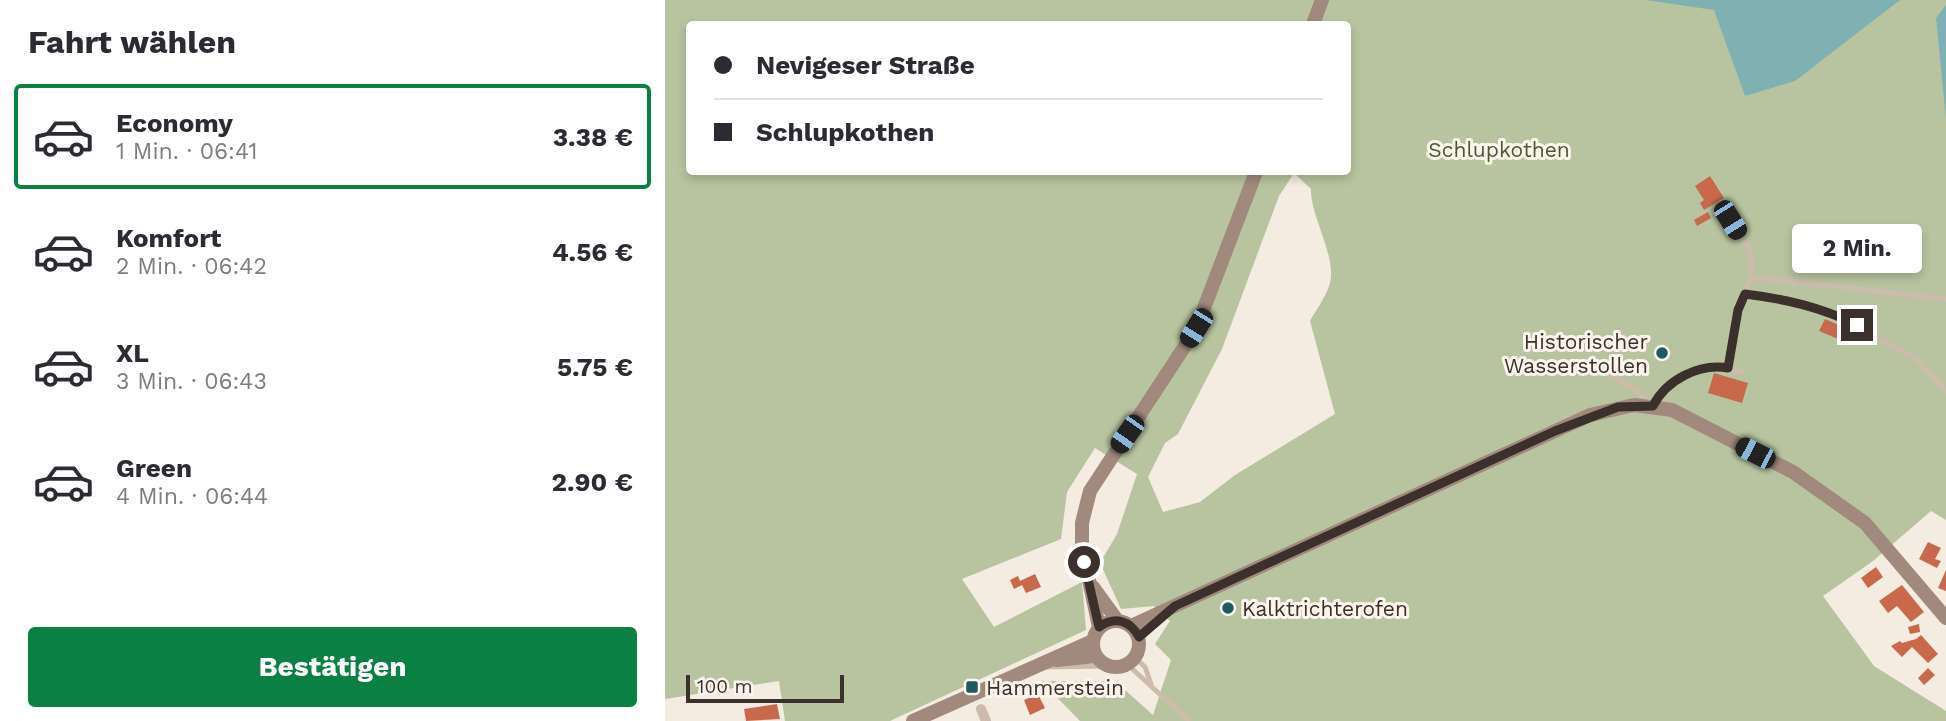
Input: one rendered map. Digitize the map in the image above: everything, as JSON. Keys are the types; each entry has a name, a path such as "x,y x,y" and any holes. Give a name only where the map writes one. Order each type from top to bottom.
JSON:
{"main road":[{"path":"1314,21 1322,0"},
{"path":"1093,592 1125,624 1131,661 1109,666 1096,656 1093,641 1099,625 1093,592 1087,577 1082,523 1090,491 1196,328 1256,175"},
{"path":"1099,625 1125,624 1175,606 1590,415 1618,407 1653,406 1697,421 1793,472 1844,506 1865,523 1946,618"},
{"path":"913,721 1093,641"},
{"path":"1040,664 1096,656"}],"street":[{"path":"981,709 986,721"}],"lane":[{"path":"1720,203 1751,253 1751,277 1735,329 1728,368"},
{"path":"1751,277 1946,299"},
{"path":"1745,294 1832,313 1918,360 1946,391"},
{"path":"1590,359 1602,370 1636,390 1653,406 1664,390 1690,373 1711,367 1743,372"},
{"path":"1131,661 1145,667 1151,684"},
{"path":"1131,661 1189,721"},
{"path":"1040,664 1109,666"}],"green space":[{"name":"Schlupkothen","path":"665,0 1946,0 1946,520 1931,511 1873,561 1823,596 1874,666 1946,711 1946,721 1080,721 1041,681 1115,681 1153,715 1171,660 1155,644 1170,621 1154,606 1121,609 1100,563 1117,534 1137,474 1095,448 1067,492 1061,539 962,579 994,627 1082,582 1086,630 890,721 785,721 779,681 665,699","holes":["686,21 1351,21 1351,175 1296,175 1311,189 1331,275 1329,286 1310,321 1335,414 1235,475 1200,502 1163,512 1148,477 1165,443 1178,434 1222,349 1279,196 1293,175 686,175"]}],"water":[{"path":"1646,0 1900,0 1795,81 1745,96 1714,10"},
{"path":"1946,5 1946,119 1936,18"}],"building":[{"path":"1710,176 1724,198 1704,210 1700,203 1704,200 1695,186"},
{"path":"1708,212 1711,218 1697,226 1694,220"},
{"path":"1825,319 1848,329 1843,341 1819,331"},
{"path":"1714,373 1748,383 1742,403 1708,393"},
{"path":"1928,542 1941,548 1935,559 1941,561 1937,568 1919,559"},
{"path":"1876,567 1883,577 1868,588 1861,578"},
{"path":"1946,570 1946,591 1938,588"},
{"path":"1035,574 1041,587 1026,593 1022,585 1014,589 1010,580 1018,576 1020,581"},
{"path":"1902,585 1924,612 1911,622 1897,606 1888,613 1879,601"},
{"path":"1919,624 1920,632 1910,634 1908,627"},
{"path":"1921,635 1938,654 1928,663 1912,647 1902,657 1891,646 1900,641 1902,643 1916,639"},
{"path":"1928,668 1935,675 1924,685 1918,678"},
{"path":"1038,694 1045,708 1030,715 1024,700"},
{"path":"777,704 780,719 746,721 744,709"}],"place":[{"name":"Historischer Wasserstollen","path":"1662,353"},
{"name":"Kalktrichterofen","path":"1228,608"},
{"name":"Hammerstein","path":"972,687"}],"route":[{"path":"1084,562 1099,627 1112,621 1121,621 1131,626 1139,637 1175,606 1590,415 1618,407 1653,406 1658,396 1670,384 1690,373 1711,367 1728,368 1738,310 1745,294 1800,303 1832,313 1857,325"}]}
